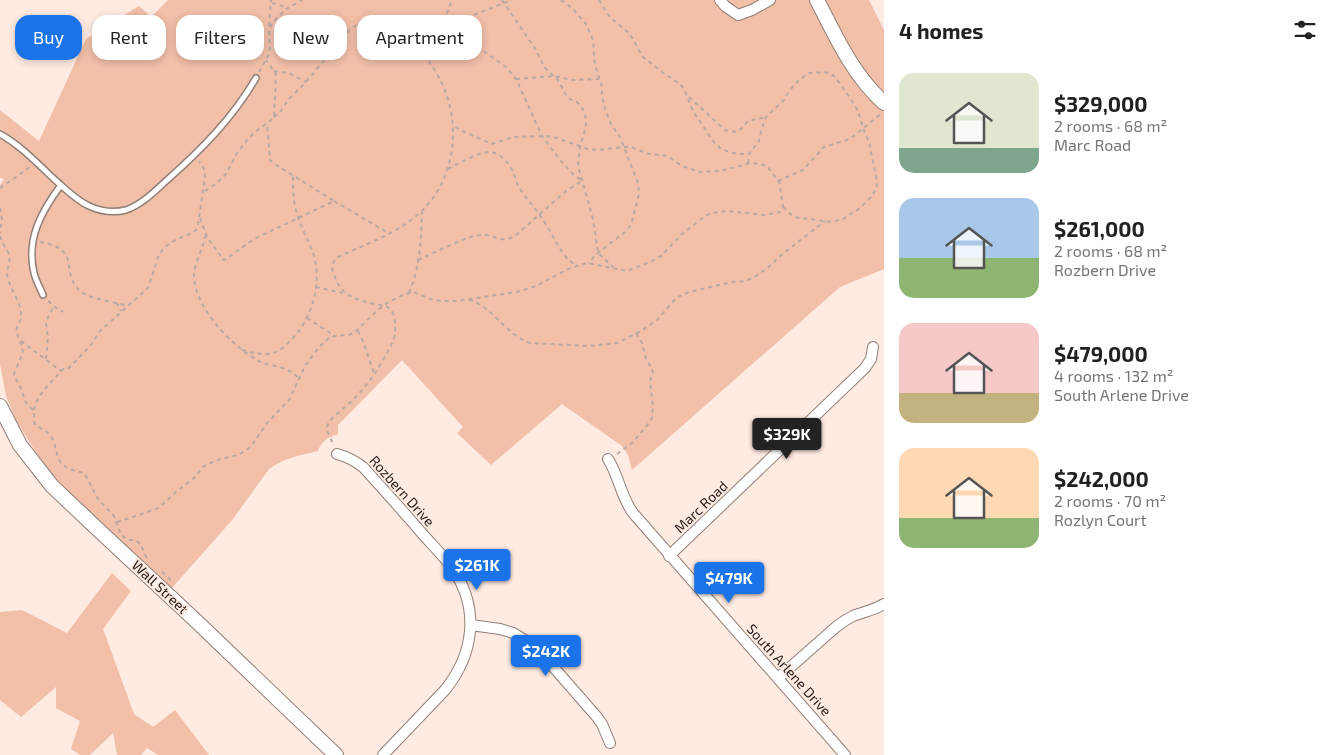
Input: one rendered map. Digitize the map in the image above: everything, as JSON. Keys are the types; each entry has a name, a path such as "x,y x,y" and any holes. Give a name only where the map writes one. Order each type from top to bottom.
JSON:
{"street":[{"path":"720,0 738,15 770,0"},
{"path":"817,0 855,70 884,103"},
{"name":"Marc Road","path":"669,556 865,368 871,359 873,347"},
{"name":"Wall Street","path":"0,406 20,445 52,486 194,618 336,755"},
{"name":"Rozbern Drive","path":"337,454 359,463 453,569 468,604 471,626 468,648 461,666 453,680 383,755"},
{"name":"South Arlene Drive","path":"608,459 629,509 845,755"},
{"path":"778,678 840,623 852,616 870,611 884,604"},
{"path":"471,626 500,629 520,637 534,646 597,717 610,743"}],"lane":[{"path":"0,134 23,150 61,186 88,205 105,211 124,210 150,196 194,155 228,119 256,78"},
{"path":"43,296 34,275 32,261 33,241 41,215 61,186"}],"path":[{"path":"269,28 285,10 302,0"},
{"path":"446,15 452,0"},
{"path":"472,15 512,0"},
{"path":"562,0 586,24 593,40 595,65 600,79 605,109 620,137 638,183 639,194 631,225 588,263"},
{"path":"599,0 611,18 630,34 643,57 680,84 684,89 692,111 713,141 721,149 733,153 749,154"},
{"path":"256,78 270,52 271,1 289,8"},
{"path":"503,2 536,50 544,67 558,80 567,97 577,102 585,112 586,126 580,146 578,166 593,219 598,253 615,269"},
{"path":"204,191 217,183 226,174 237,153 248,140 280,112 289,99 306,82 354,25 357,24"},
{"path":"482,50 506,67 516,79 542,136 560,160 573,174 582,180"},
{"path":"266,60 276,74 274,117"},
{"path":"345,293 338,286 333,273 332,266 334,261 338,257 390,234 422,211 440,188 448,169 454,125 452,113 444,90 428,60"},
{"path":"274,71 289,73 306,82"},
{"path":"748,163 749,154 759,141 760,131 766,117 784,100 799,80 809,73 822,72 830,73 836,78 858,112 863,130 869,142 877,188 860,208 843,219 831,222 794,217 783,207"},
{"path":"516,79 554,76 572,80 600,79"},
{"path":"687,96 724,130 736,132 748,121 766,117"},
{"path":"778,181 803,170 824,147 850,139 884,112"},
{"path":"266,124 270,160 277,167 390,234"},
{"path":"117,522 160,507 194,478 203,467 221,459 238,455 248,449 267,423 289,400 311,356 329,338 349,335 358,330 383,306 405,294 414,292 430,300 441,301 517,292 536,286 577,266 588,263 627,271 661,256 690,227 711,213 727,211 765,215 780,212 783,207 778,181 767,166 760,164 748,163 720,171 700,172 682,166 669,157 649,154 632,147 588,149 557,138 542,136 513,137 492,144 460,130 454,125"},
{"path":"448,169 480,154 491,152 500,156 508,163 519,187 564,255 577,266"},
{"path":"148,562 141,545 135,540 124,538 114,516 98,499 85,474 61,464 52,437 34,423 34,411 39,395 63,369 68,369 91,345 100,331 148,288 159,254 165,247 196,230 200,217 205,172 203,166 194,155"},
{"path":"0,188 36,162"},
{"path":"242,350 268,355 278,352 287,345 297,334 307,317 316,287 315,261 295,208 293,176"},
{"path":"418,260 480,234 507,240 515,236 566,191 582,180"},
{"path":"200,217 206,235 222,260 254,239 334,201"},
{"path":"0,208 2,218 1,240 9,254 8,279 21,316 16,331 22,346 22,353 14,375 26,403 34,411"},
{"path":"409,293 414,281 418,260 422,211"},
{"path":"466,299 480,304 513,334 530,343 589,346 617,343 636,334 656,320 676,298 689,292 732,282 746,281 756,276 825,221"},
{"path":"206,235 194,276 205,308 227,336 242,350 259,362 289,370 299,378"},
{"path":"33,241 61,249 66,254 72,277 76,286 82,292 92,297 128,306"},
{"path":"316,287 345,293 389,308 396,329 395,337 367,385 328,424 328,432 337,454"},
{"path":"43,296 63,312"},
{"path":"480,304 482,297"},
{"path":"116,303 121,312"},
{"path":"46,359 48,337 46,323 48,315 54,306"},
{"path":"307,317 335,336"},
{"path":"358,330 374,373"},
{"path":"608,459 632,443 652,418 653,407 650,381 653,373 646,359 642,343 636,334"},
{"path":"20,340 62,371"},
{"path":"160,571 176,586"}],"shaded area":[{"path":"168,0 869,0 884,30 884,269 840,287 632,470 628,455 622,446 562,404 491,465 457,433 463,427 402,360 338,425 338,434 325,440 318,451 287,460 269,469 233,519 171,589 51,474 16,420 6,396 0,364 0,185 4,179 0,178 0,110 39,141 76,60 82,60 82,48 86,39 92,35 92,60 166,60 166,15 153,15"},
{"path":"139,6 149,15 125,15"},
{"path":"112,573 131,591 103,629 134,714 153,727 175,710 209,755 158,755 147,748 141,755 117,755 113,733 90,755 80,755 71,749 80,721 56,708 56,687 21,717 0,700 0,612 22,610 67,633"}]}
